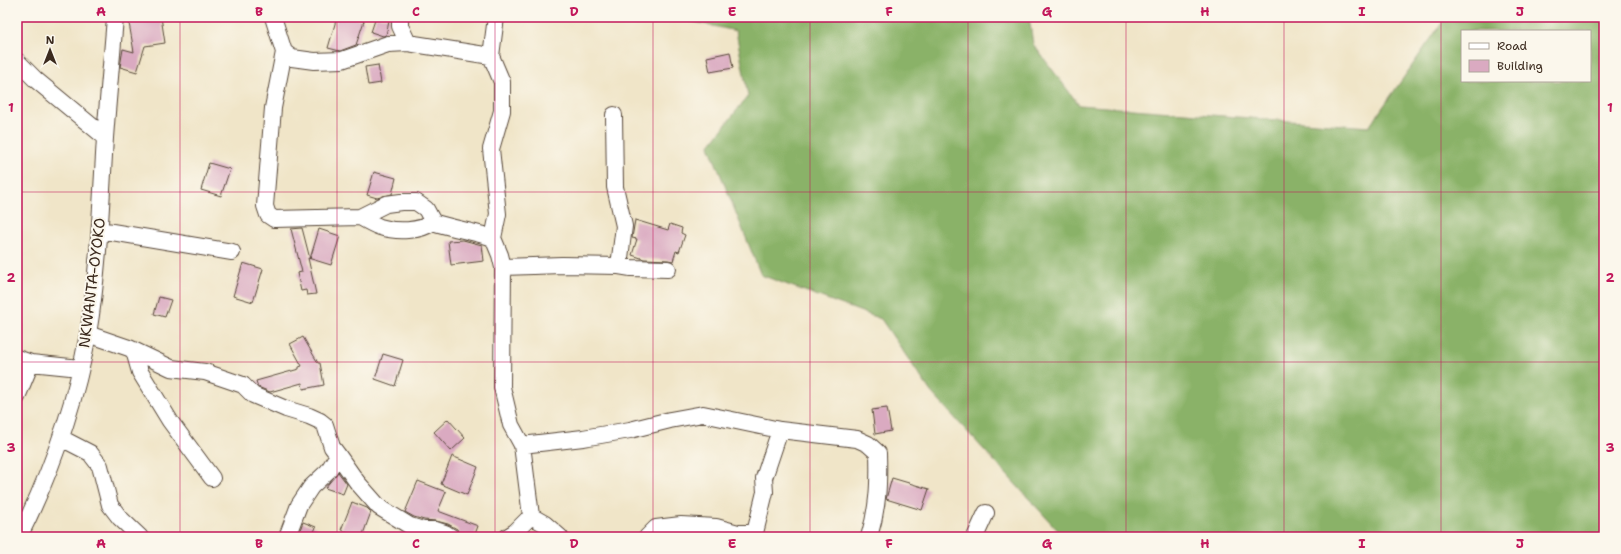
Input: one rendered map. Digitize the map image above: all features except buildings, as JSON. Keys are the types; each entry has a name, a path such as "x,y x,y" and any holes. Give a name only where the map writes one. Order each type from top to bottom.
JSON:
{"street":[{"name":"NKWANTA-OYOKO","path":"19,537 34,507 61,438 88,334 100,230 105,137 115,17"},
{"path":"273,17 284,52 273,108 265,206 268,214 274,220 360,217 386,204 416,202 426,208 433,222 459,230 476,232 493,238"},
{"path":"400,17 400,26 408,43"},
{"path":"496,17 491,56 502,82 502,111 491,149 498,214 493,238 503,267 502,387 511,425 522,445 531,516"},
{"path":"284,52 292,58 314,61 342,60 388,44 408,43 491,56"},
{"path":"17,61 36,80 105,137"},
{"path":"614,115 615,186 624,226 619,266"},
{"path":"360,217 380,227 399,231 427,227 433,222"},
{"path":"100,230 232,252"},
{"path":"503,267 562,265 668,269"},
{"path":"88,334 134,351 171,368 205,372 244,385 253,395 320,421 326,425 332,447 338,456 357,482 379,506 410,526 424,530 436,530 445,533 450,537"},
{"path":"134,351 140,372 170,421 212,478"},
{"path":"17,397 24,360 80,368"},
{"path":"522,445 614,433 703,414 780,430 857,439 868,444 878,453 879,484 875,516 869,537"},
{"path":"647,537 656,528 681,526 716,527 738,533 754,535 765,492 764,478 780,430"},
{"path":"61,438 90,453 100,466 110,505 120,518 140,537"},
{"path":"287,537 303,499 311,487 328,470 338,456"},
{"path":"975,537 986,513"},
{"path":"507,537 531,516"},
{"path":"531,516 545,524 560,537"}],"green space":[{"path":"673,17 1029,17 1033,44 1079,105 1369,127 1446,17 1604,17 1604,537 1064,537 931,392 881,319 761,275 709,146 748,96 736,31"}]}
